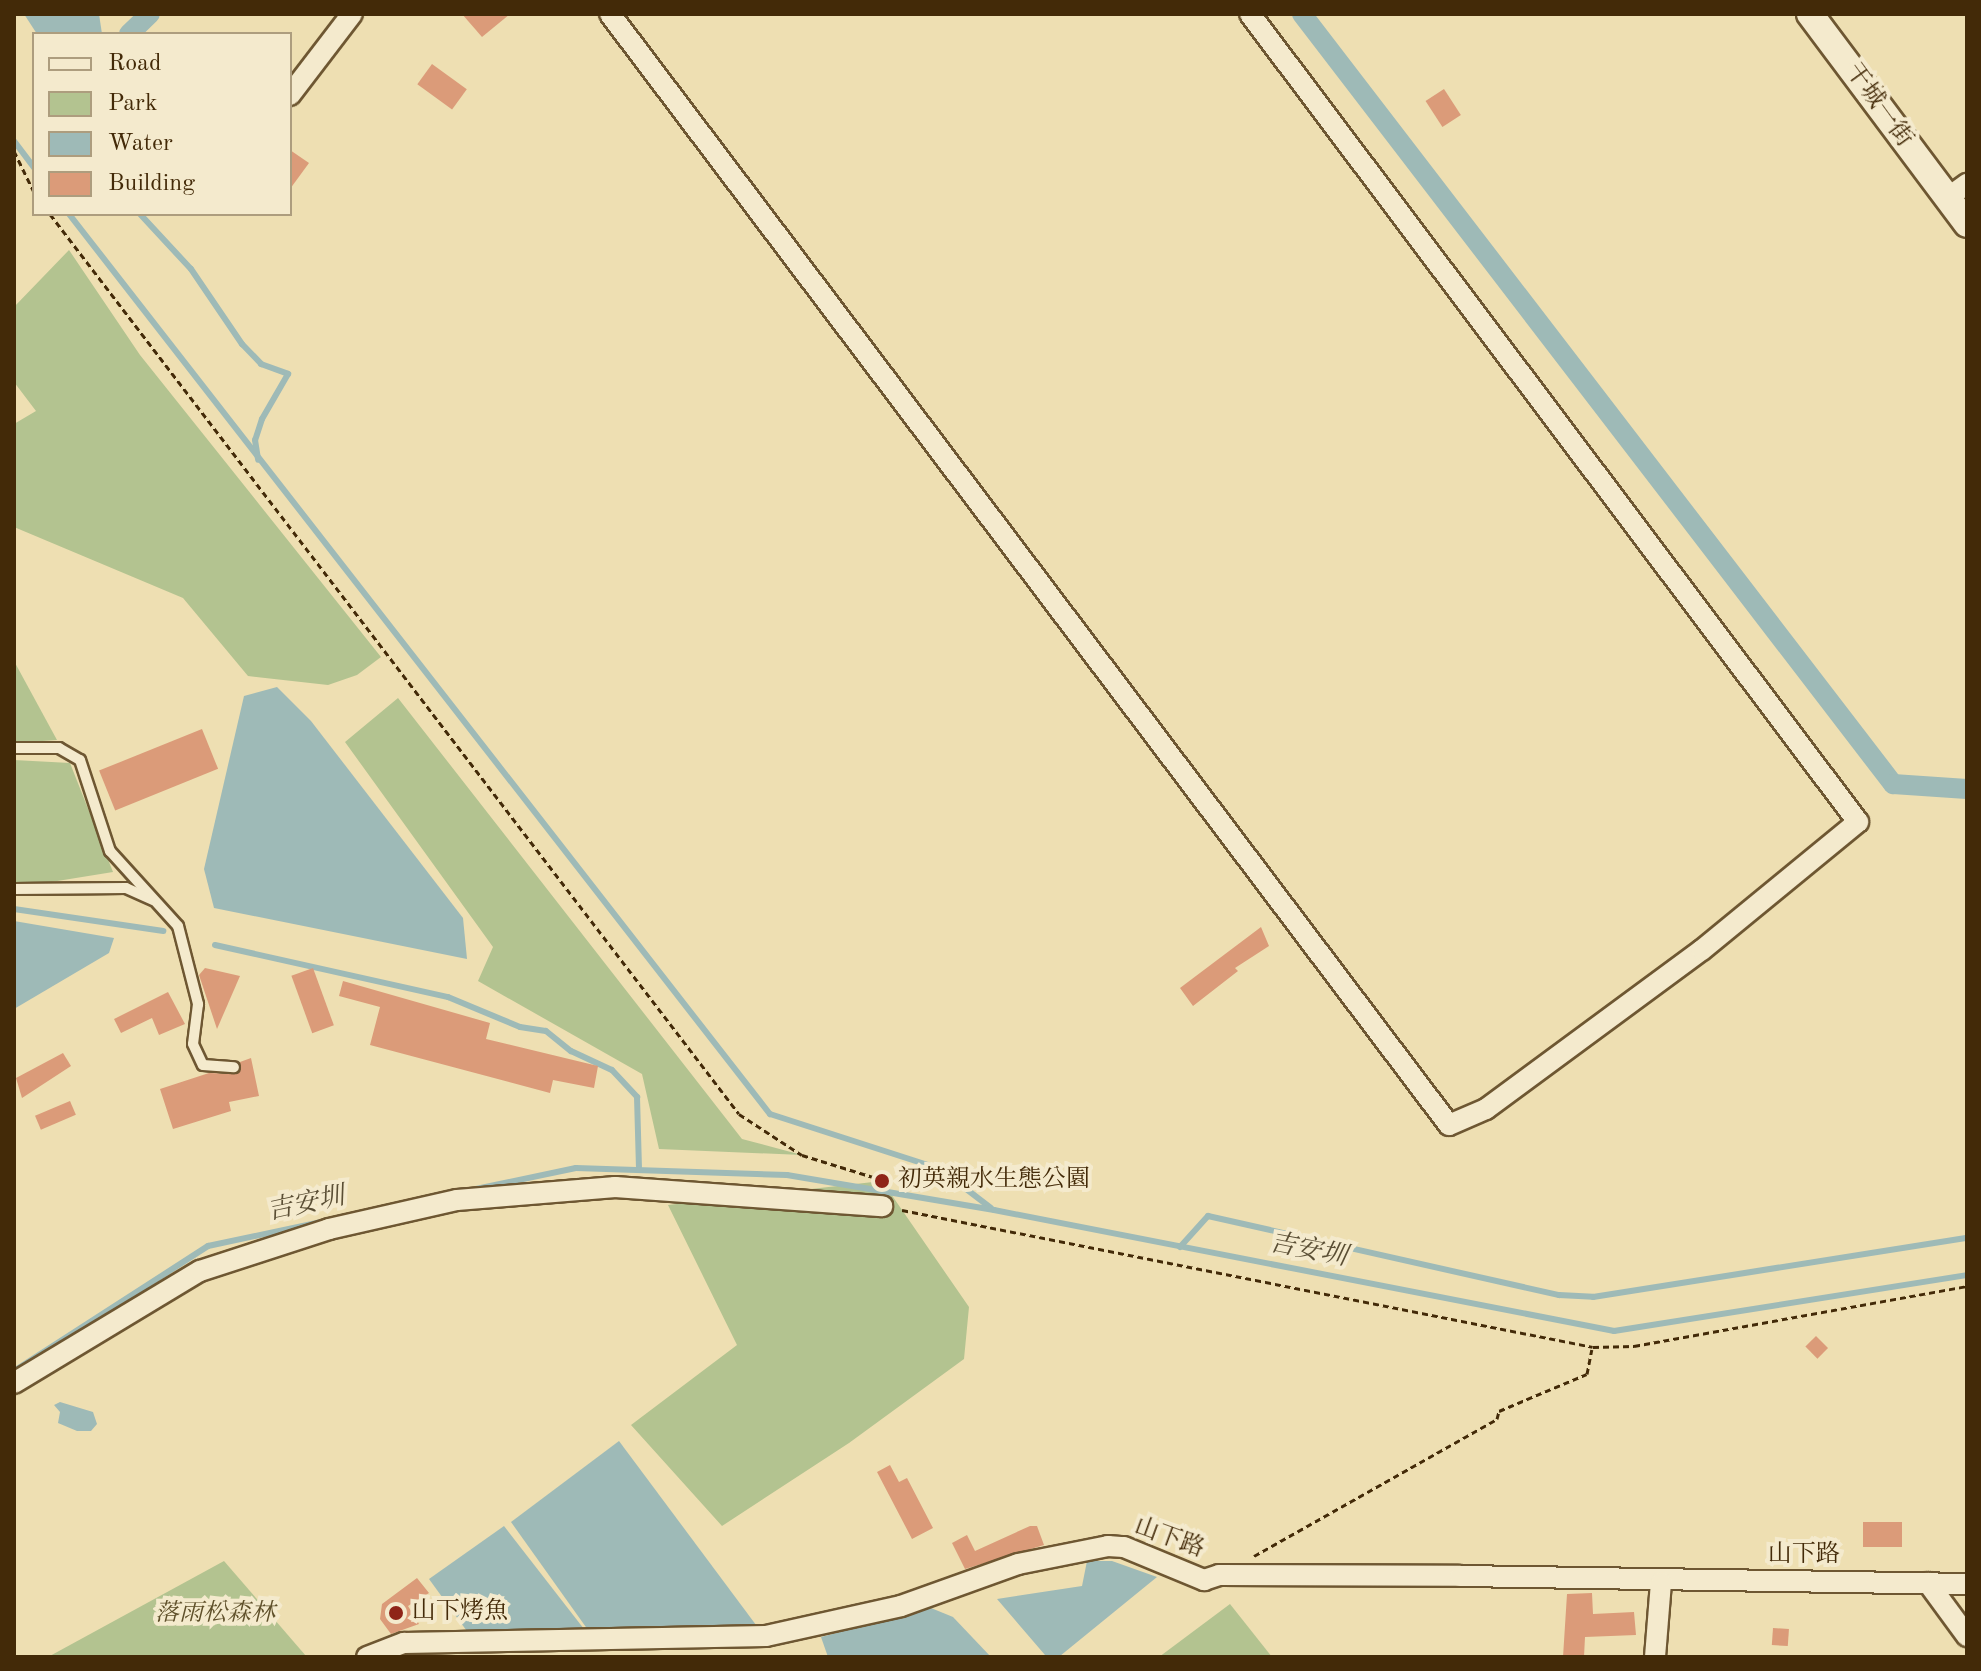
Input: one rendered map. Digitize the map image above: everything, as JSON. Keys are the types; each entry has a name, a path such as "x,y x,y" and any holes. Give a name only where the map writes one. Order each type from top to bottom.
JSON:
{"street":[{"path":"292,92 352,14"},
{"path":"610,14 1449,1125 1486,1109 1702,950 1858,822 1250,14"},
{"name":"干城一街","path":"1810,14 1956,191 1967,224"},
{"path":"14,1383 200,1271 329,1229 457,1200 615,1187 882,1206"},
{"name":"山下路","path":"367,1657 411,1650 766,1636 901,1606 1018,1564 1108,1546 1124,1547 1204,1580 1219,1575 1967,1584"},
{"path":"1655,1657 1661,1582"},
{"path":"1928,1583 1967,1636"}],"lane":[{"path":"14,748 59,748 80,760 110,851 178,926 198,1004 193,1044 210,1069 234,1067"},
{"path":"14,889 126,888 168,912"}],"path":[{"path":"14,151 32,188"},
{"path":"52,216 739,1114 802,1155 886,1181"},
{"path":"882,1206 1593,1347 1634,1346 1967,1286"},
{"path":"1219,1575 1497,1419 1499,1411 1587,1374 1593,1347"}],"green space":[{"path":"69,250 140,355 381,657 357,675 328,685 248,676 183,598 14,527 14,424 36,411 14,382 14,307"},
{"path":"14,661 57,740 14,743"},
{"path":"398,698 742,1139 802,1155 659,1149 642,1074 478,981 493,947 345,742"},
{"path":"14,760 70,763 113,872 14,888"},
{"path":"882,1181 969,1307 964,1359 849,1443 722,1526 631,1425 737,1345 668,1205"},
{"name":"落雨松森林","path":"224,1561 306,1656 48,1657"},
{"path":"1230,1604 1272,1657 1159,1657"}],"water":[{"path":"24,14 99,14 102,32 36,32"},
{"path":"277,687 311,721 463,918 467,959 214,908 204,869 244,696"},
{"path":"14,921 114,938 109,953 14,1009"},
{"path":"60,1402 93,1412 97,1424 91,1431 77,1431 58,1423 60,1412 54,1405"},
{"path":"619,1441 762,1633 588,1630 511,1522"},
{"path":"504,1526 584,1629 469,1634 429,1579"},
{"path":"1087,1561 1112,1561 1157,1577 1060,1656 1045,1655 997,1599 1082,1586"},
{"path":"931,1608 953,1617 991,1657 828,1657 821,1637"}],"building":[{"path":"462,14 510,14 482,37"},
{"path":"432,64 467,89 452,110 417,84"},
{"path":"1444,89 1461,115 1442,127 1426,101"},
{"path":"292,151 309,163 292,186"},
{"path":"202,729 218,769 115,810 99,771"},
{"path":"1261,927 1269,946 1235,968 1238,971 1193,1006 1180,988"},
{"path":"205,968 240,976 217,1029 199,975"},
{"path":"313,968 334,1025 312,1033 291,976"},
{"path":"343,981 490,1023 486,1039 598,1066 594,1088 553,1080 550,1093 370,1045 380,1007 339,996"},
{"path":"168,992 185,1024 159,1035 152,1018 121,1033 114,1019"},
{"path":"63,1053 71,1066 22,1098 16,1078"},
{"path":"251,1058 259,1096 229,1102 231,1111 173,1129 160,1089 209,1073 237,1074 240,1062"},
{"path":"70,1101 76,1115 41,1130 35,1116"},
{"path":"1816,1336 1828,1348 1817,1359 1805,1347"},
{"path":"890,1465 899,1482 907,1478 933,1528 912,1539 877,1472"},
{"path":"1863,1522 1902,1522 1902,1547 1863,1547"},
{"path":"1030,1526 1037,1526 1044,1545 965,1569 952,1543 967,1535 975,1551"},
{"name":"山下烤魚","path":"417,1578 429,1593 408,1606 419,1624 391,1634 380,1619 382,1604"},
{"path":"1592,1593 1593,1614 1634,1612 1636,1635 1585,1637 1584,1657 1563,1657 1567,1594"},
{"path":"1773,1628 1789,1629 1788,1646 1772,1645"}],"waterway":[{"path":"131,32 150,14"},
{"path":"1302,14 1893,784 1967,789"},
{"path":"14,141 32,165"},
{"path":"71,216 770,1114 940,1169 991,1208"},
{"path":"142,216 191,269 242,344 261,364 288,374 262,419 255,440 258,460"},
{"name":"吉安圳","path":"14,909 163,931"},
{"name":"吉安圳","path":"215,945 448,997 520,1027 546,1031 571,1051 612,1070 637,1097 639,1167"},
{"name":"吉安圳","path":"476,1189 576,1168 787,1175 994,1210 1614,1331 1967,1275"},
{"path":"1180,1247 1208,1216 1559,1295 1593,1297 1967,1238"},
{"name":"吉安圳","path":"14,1371 208,1246 321,1222"}],"place":[{"name":"初英親水生態公園","path":"882,1181"},
{"name":"山下烤魚","path":"396,1613"}]}
